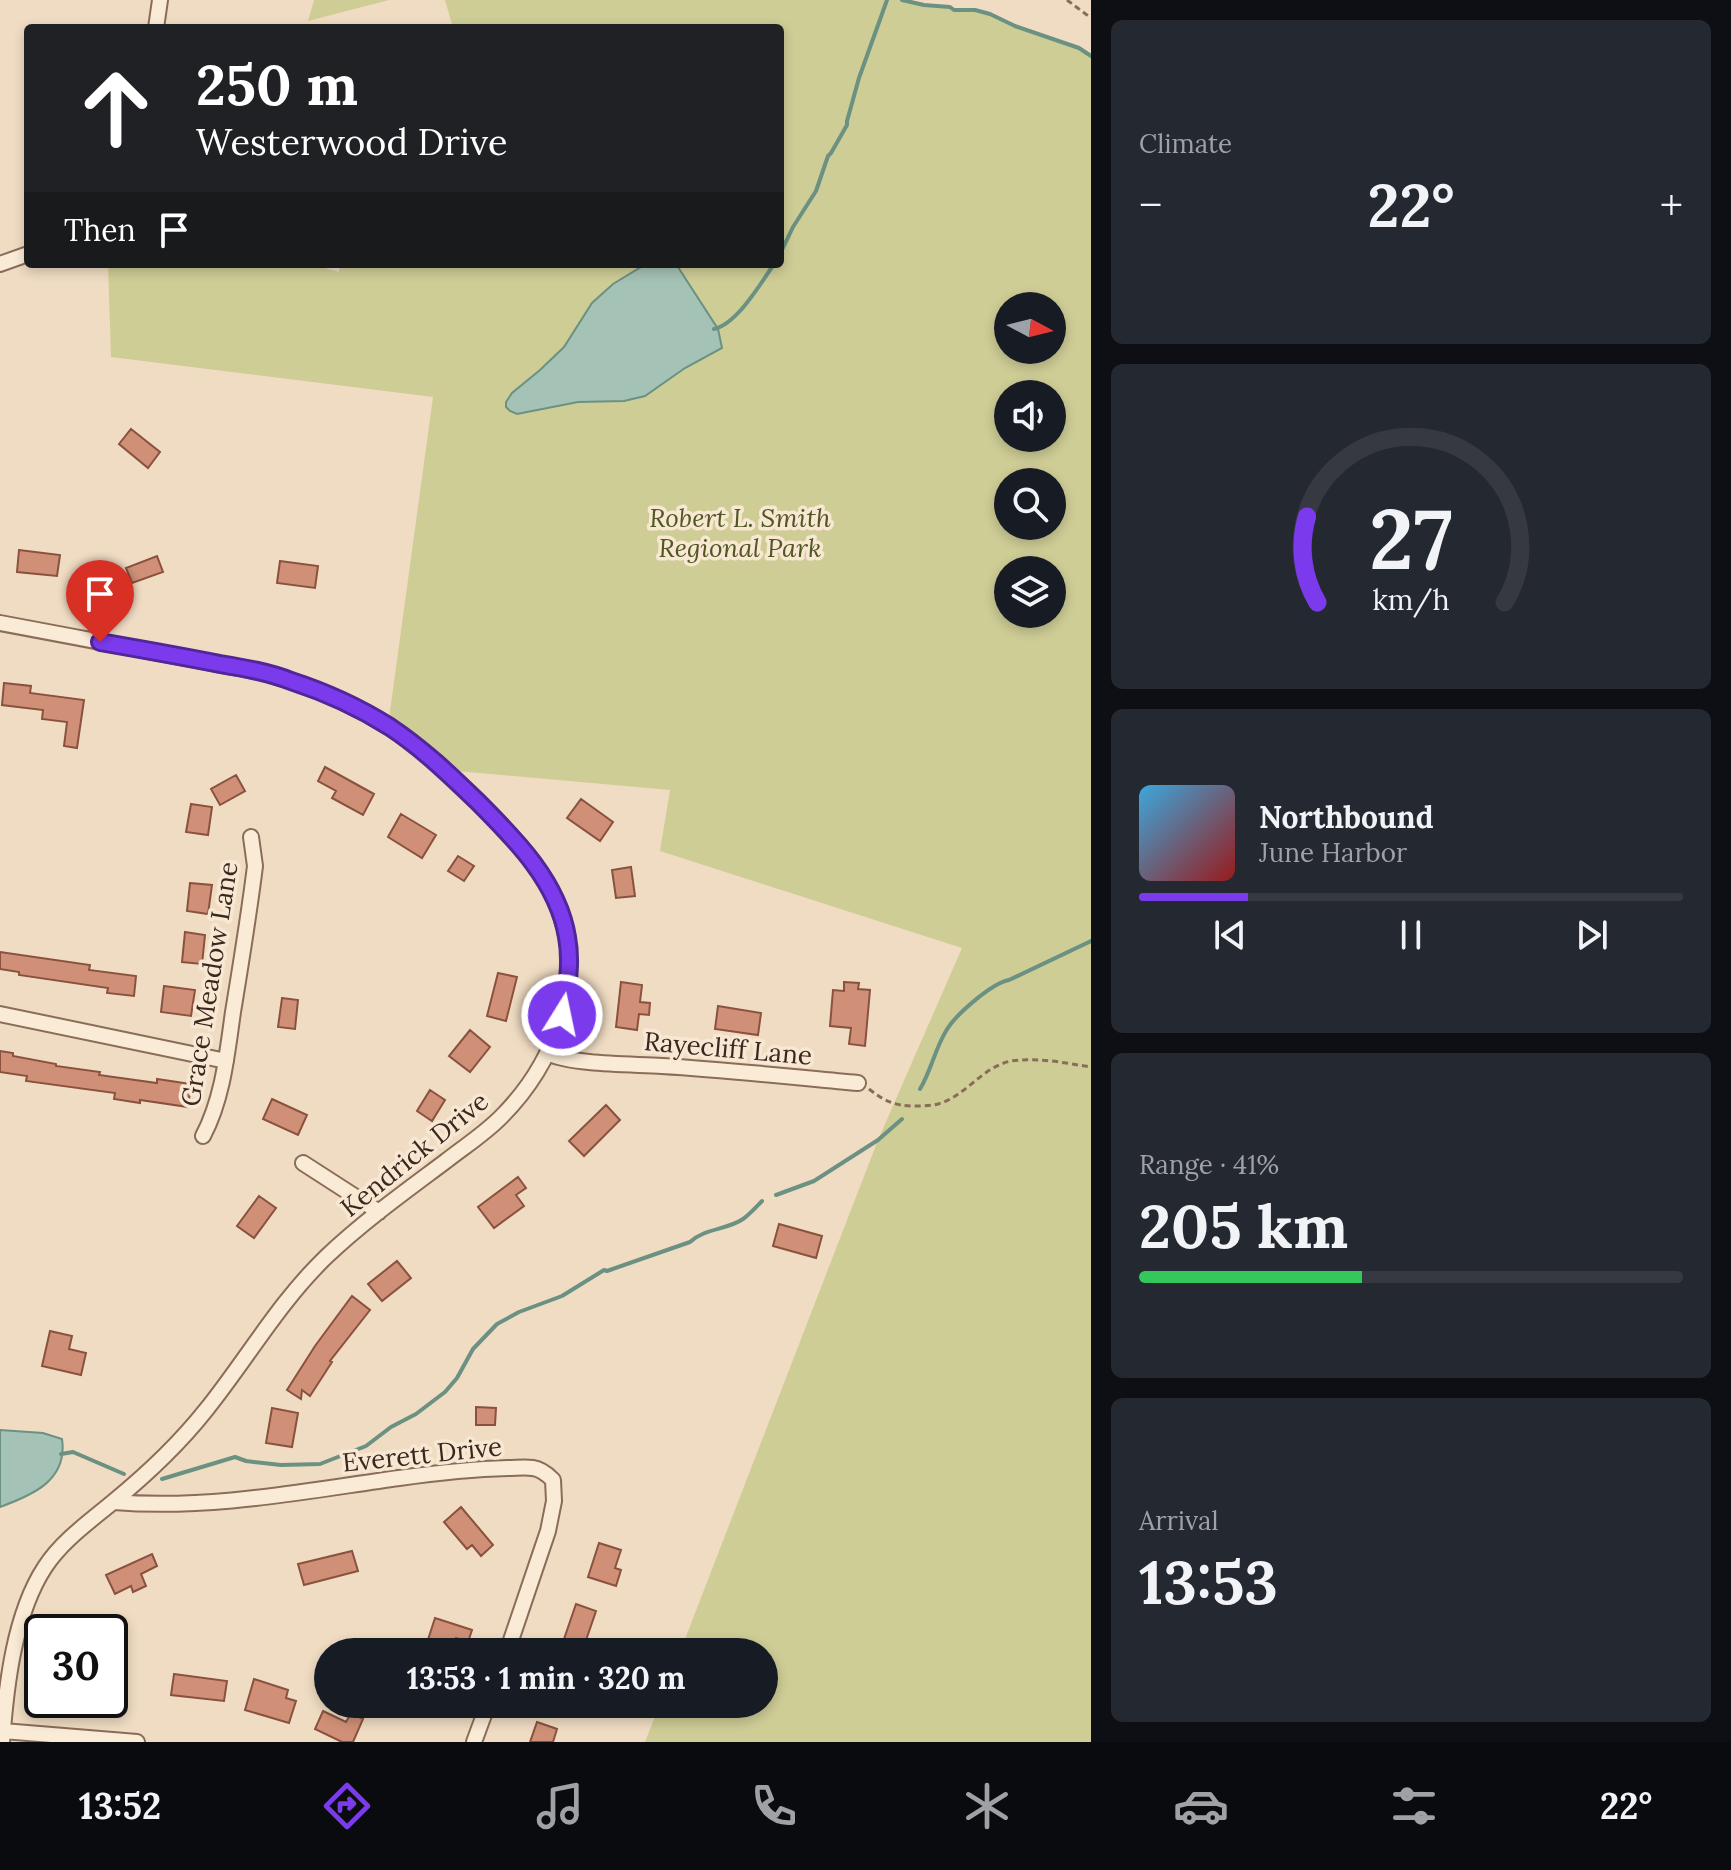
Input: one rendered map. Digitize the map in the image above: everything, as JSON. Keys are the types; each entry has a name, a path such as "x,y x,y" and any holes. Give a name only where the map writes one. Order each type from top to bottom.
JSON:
{"street":[{"path":"157,24 160,0"},
{"path":"0,264 24,255"},
{"name":"Kendrick Drive","path":"0,623 237,667 289,680 334,698 388,726 445,770 527,855 561,913 568,948 569,976 555,1037 526,1086 503,1116 379,1212 327,1257 269,1322 207,1409 183,1437 114,1502 82,1527 44,1568 24,1612 11,1665 3,1736"},
{"name":"Grace Meadow Lane","path":"203,1136 212,1120 226,1061 255,866 251,837"},
{"path":"0,1014 226,1061"},
{"name":"Rayecliff Lane","path":"547,1053 581,1060 858,1083"},
{"path":"303,1163 379,1212"},
{"name":"Everett Drive","path":"114,1502 193,1504 463,1471 533,1468 542,1471 553,1480 554,1501 548,1531 512,1638"},
{"path":"474,1742 483,1718"},
{"path":"3,1736 137,1742"}],"path":[{"path":"1067,0 1091,18"},
{"path":"858,1083 892,1104 924,1106 939,1104 992,1068 1010,1061 1043,1060 1091,1067"}],"green space":[{"path":"314,0 389,0 308,21"},
{"name":"Robert L. Smith Regional Park","path":"445,0 902,0 990,14 1079,48 1091,56 1091,1742 645,1742 654,1718 778,1718 778,1638 685,1638 878,1140 962,948 660,851 670,790 445,770 388,726 433,397 111,357 108,268 325,268 339,272 340,268 784,268 784,24 452,24"}],"shaded area":[{"path":"639,268 679,268 718,329 722,348 685,368 645,396 624,401 578,402 517,414 510,411 506,402 512,393 564,347 592,303 613,284"},
{"path":"0,1430 43,1433 62,1439 62,1453 54,1475 46,1484 0,1507"}],"building":[{"path":"131,429 160,452 148,468 119,444"},
{"path":"19,550 60,555 57,576 17,572"},
{"path":"157,556 163,572 132,583 126,568"},
{"path":"280,561 318,566 315,588 277,583"},
{"path":"4,683 31,686 30,693 84,700 77,748 64,746 67,722 42,719 43,710 2,705"},
{"path":"325,767 374,794 363,815 332,798 336,791 318,781"},
{"path":"236,775 245,791 220,805 211,789"},
{"path":"581,799 613,822 600,841 567,818"},
{"path":"191,804 212,807 208,835 186,832"},
{"path":"401,814 436,835 422,858 388,837"},
{"path":"458,856 474,866 464,881 448,871"},
{"path":"631,867 635,896 616,898 612,870"},
{"path":"190,883 212,885 208,914 187,911"},
{"path":"185,932 205,935 202,964 182,962"},
{"path":"0,952 90,965 89,970 136,976 134,996 107,993 108,988 19,975 19,972 0,969"},
{"path":"498,973 517,977 506,1021 487,1016"},
{"path":"621,982 642,985 640,1002 650,1003 649,1015 639,1014 637,1030 616,1027"},
{"path":"844,982 859,983 858,989 870,990 865,1046 849,1044 851,1028 830,1026 833,990 844,991"},
{"path":"164,986 195,990 191,1016 161,1012"},
{"path":"282,998 298,1000 295,1029 278,1027"},
{"path":"718,1006 761,1013 758,1035 715,1029"},
{"path":"470,1030 490,1047 470,1072 449,1056"},
{"path":"0,1051 56,1066 100,1072 99,1075 191,1084 188,1107 114,1099 115,1093 26,1081 27,1076 0,1072"},
{"path":"430,1090 445,1100 432,1121 417,1111"},
{"path":"272,1099 307,1115 298,1135 263,1119"},
{"path":"606,1105 620,1120 584,1156 569,1141"},
{"path":"518,1177 526,1188 516,1195 524,1206 494,1228 478,1207"},
{"path":"259,1196 276,1208 254,1238 237,1226"},
{"path":"779,1224 822,1236 816,1258 773,1246"},
{"path":"397,1261 411,1278 382,1301 368,1284"},
{"path":"352,1296 370,1310 330,1361 310,1396 302,1390 301,1399 287,1390"},
{"path":"50,1331 72,1336 69,1349 86,1353 81,1375 42,1366"},
{"path":"476,1407 496,1408 495,1425 476,1425"},
{"path":"272,1408 298,1413 292,1447 266,1443"},
{"path":"461,1507 493,1545 481,1556 472,1545 467,1549 444,1522"},
{"path":"599,1543 621,1550 615,1568 621,1570 616,1586 588,1577"},
{"path":"352,1551 358,1571 304,1585 298,1564"},
{"path":"152,1554 157,1566 141,1574 146,1586 133,1592 131,1586 115,1594 106,1575"},
{"path":"576,1604 596,1611 587,1638 564,1638"},
{"path":"435,1618 472,1630 469,1638 429,1638"},
{"path":"174,1674 227,1681 224,1701 171,1695"},
{"path":"254,1679 288,1690 286,1698 296,1701 289,1723 245,1710"},
{"path":"320,1718 338,1718 346,1722 348,1718 363,1719 353,1742 342,1742 315,1729"},
{"path":"537,1722 557,1729 553,1742 530,1742"}],"waterway":[{"path":"784,246 816,191 828,156 847,125 859,78 887,0"},
{"path":"902,0 990,14 1079,48 1091,56"},
{"path":"714,329 723,326 740,311 771,268"},
{"path":"920,1089 946,1031 974,1001 1002,982 1091,941"},
{"path":"776,1195 814,1181 878,1140 902,1119"},
{"path":"162,1479 235,1457 281,1465 320,1464 366,1446 445,1392 457,1378 473,1349 497,1324 562,1296 604,1270 737,1223 762,1201"},
{"path":"61,1454 73,1452 124,1474"}],"route":[{"path":"100,642 177,655 289,680 334,698 388,726 420,748 503,827 549,888 561,913 570,961 562,1015"}]}
